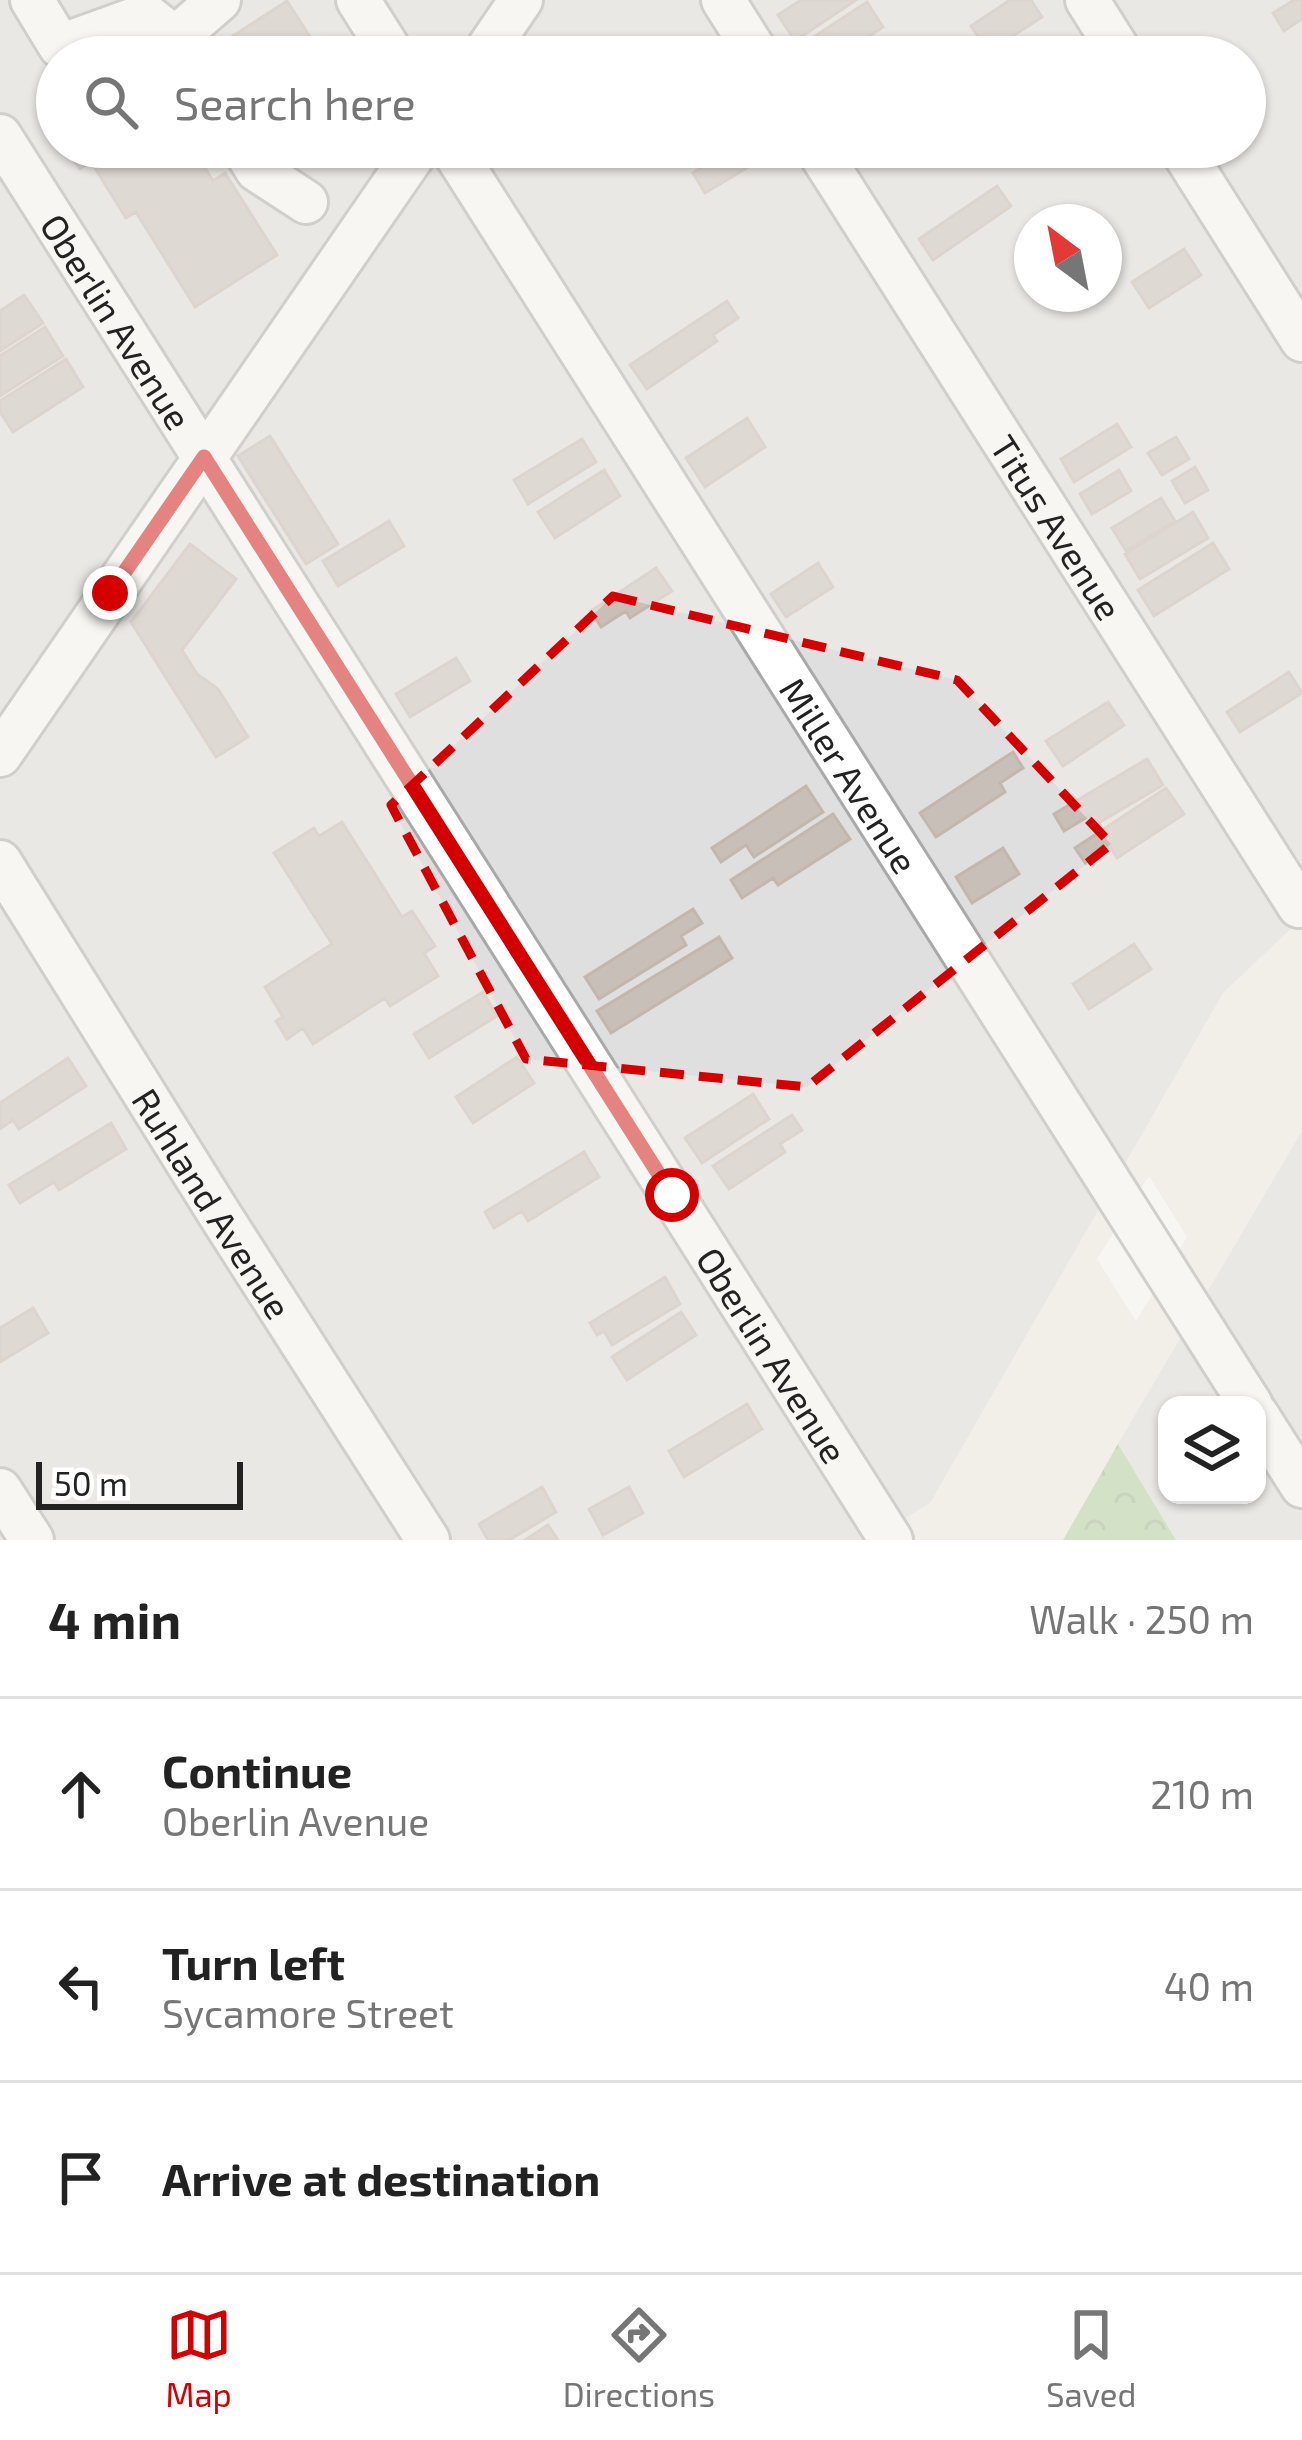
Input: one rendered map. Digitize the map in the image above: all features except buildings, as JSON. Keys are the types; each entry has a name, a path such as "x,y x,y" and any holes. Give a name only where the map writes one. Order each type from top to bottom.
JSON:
{"street":[{"path":"32,0 54,36"},
{"path":"190,36 219,0"},
{"path":"358,0 381,36"},
{"path":"496,36 521,0"},
{"path":"723,0 746,36"},
{"path":"1087,0 1110,36"},
{"path":"88,36 146,15 169,36"},
{"name":"Oberlin Avenue","path":"0,136 891,1540"},
{"path":"256,168 306,202"},
{"path":"0,755 404,168"},
{"name":"Miller Avenue","path":"464,168 1245,1396"},
{"name":"Titus Avenue","path":"829,168 1298,906"},
{"path":"1193,168 1301,338"},
{"name":"Ruhland Avenue","path":"0,862 428,1540"},
{"path":"1266,1428 1302,1486"},
{"path":"0,1490 32,1540"}],"highlighted area":[{"path":"613,596 957,680 1111,844 807,1087 526,1059 391,805"}],"shaded area":[{"path":"0,0 1302,0 1302,918 1223,993 930,1503 869,1540 0,1540"},
{"path":"1302,1131 1302,1540 1176,1540 1118,1444"}],"green space":[{"path":"1118,1444 1176,1540 1063,1540"}],"pier":[{"path":"1149,1176 1187,1237 1136,1321 1097,1259"}],"route":[{"path":"110,593 204,457 672,1195"}]}
